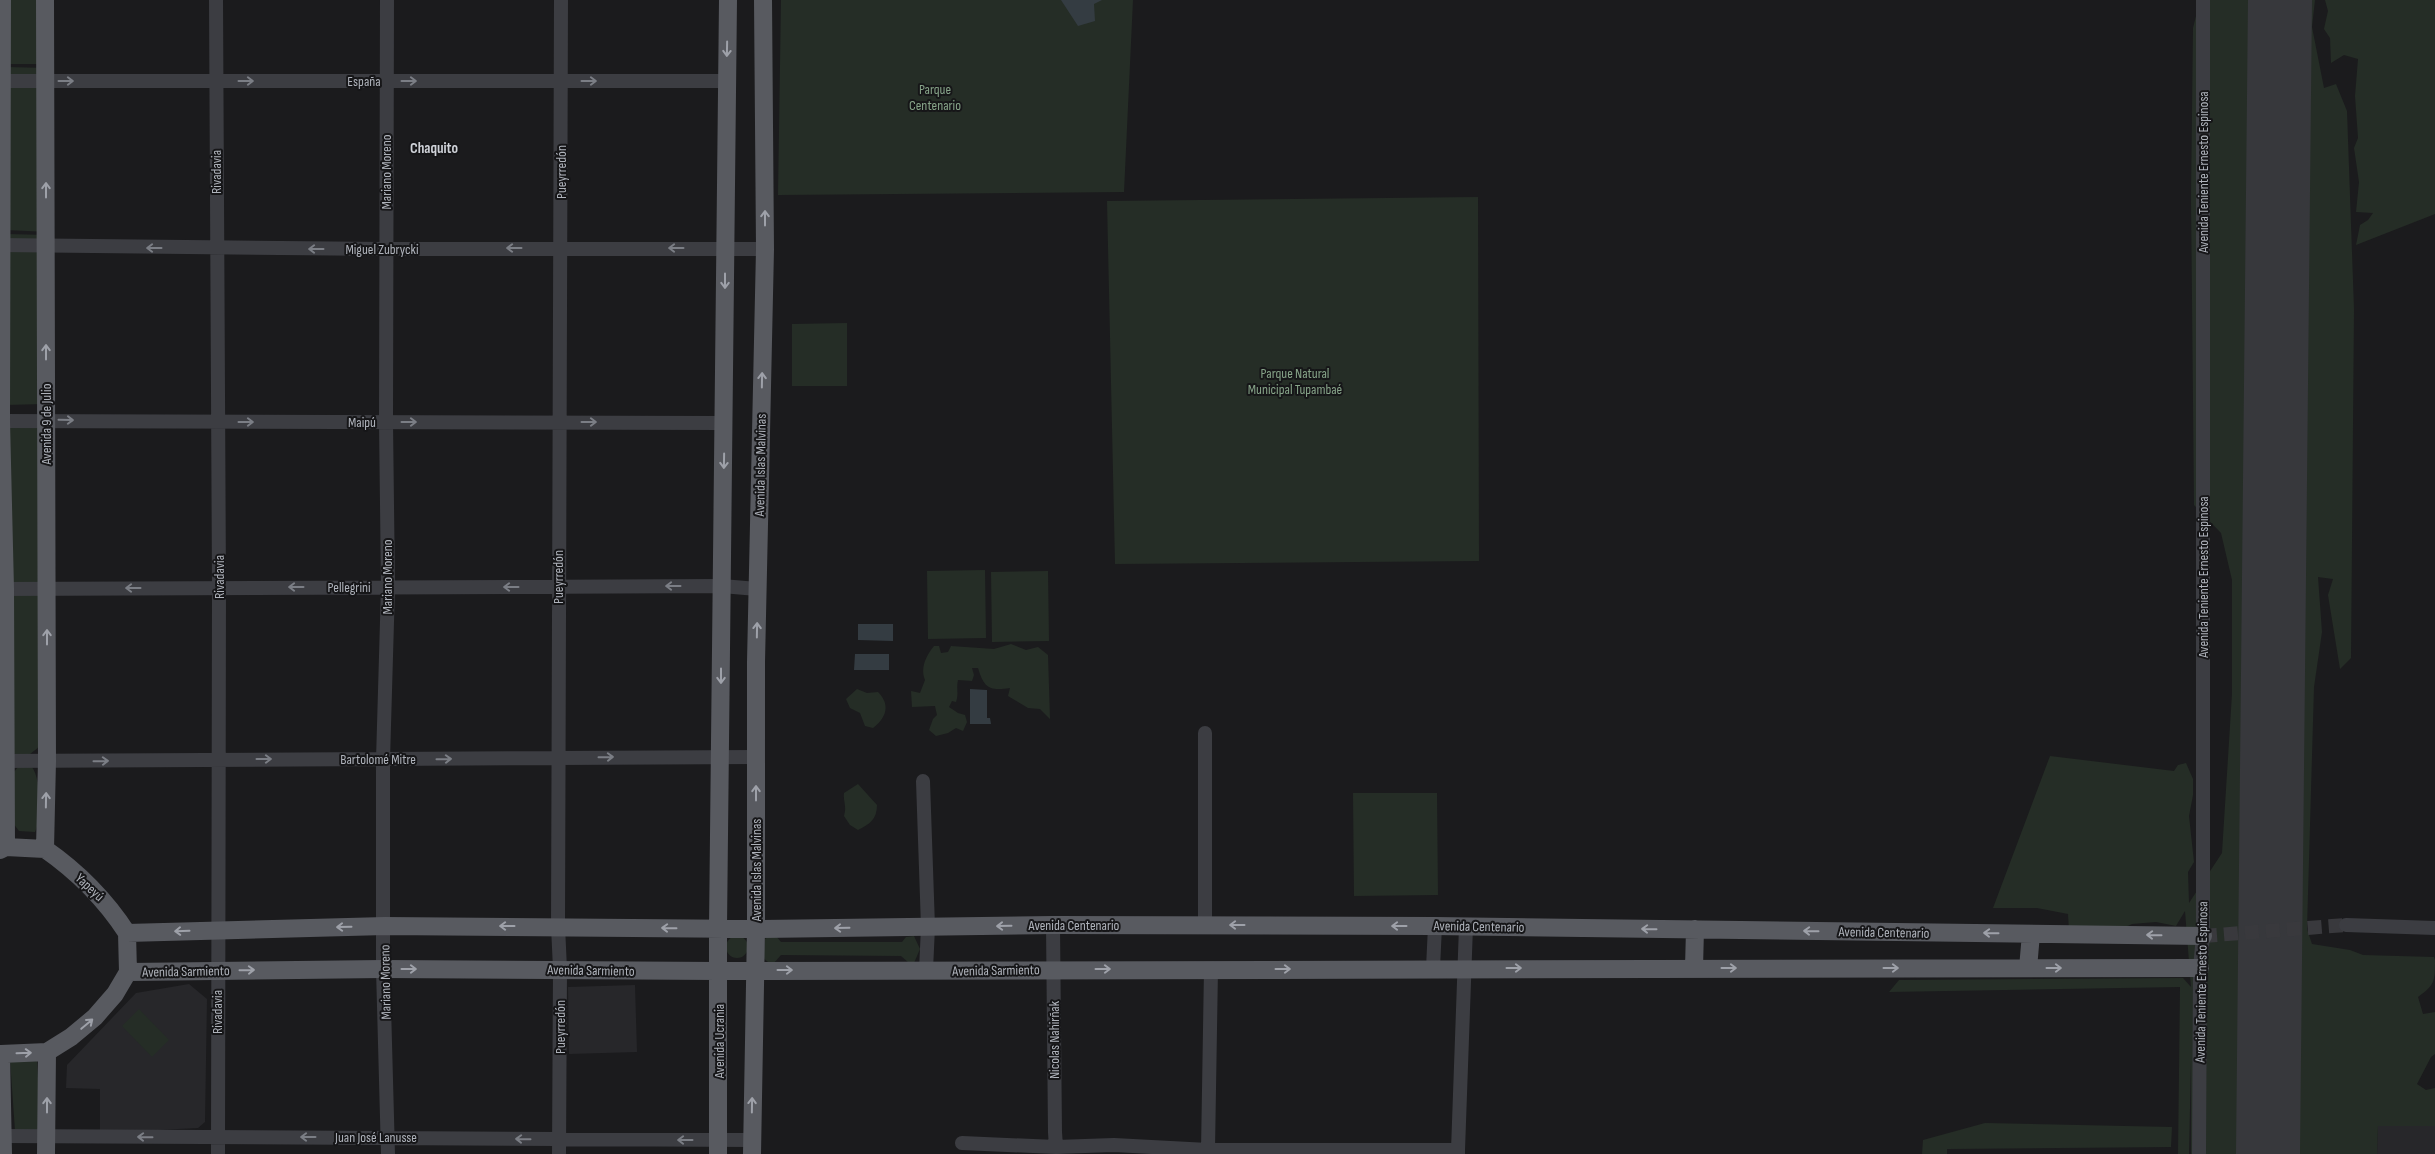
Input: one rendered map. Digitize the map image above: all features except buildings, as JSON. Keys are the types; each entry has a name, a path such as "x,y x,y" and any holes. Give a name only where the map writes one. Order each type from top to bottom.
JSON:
{"main road":[{"path":"2,0 0,245 3,848 45,849"},
{"name":"Avenida 9 de Julio","path":"45,0 48,761 45,849"},
{"path":"718,928 728,0"},
{"name":"Avenida Islas Malvinas","path":"756,929 757,589 765,249 763,0"},
{"name":"Yapeyú","path":"45,849 96,891 111,908 127,933"},
{"name":"Avenida Centenario","path":"756,929 1053,925 1466,926 2203,936"},
{"path":"3,1154 0,1053 47,1052 72,1037 95,1017 114,994 128,972 127,933 384,926 756,929 752,1147"},
{"name":"Avenida Ucrania","path":"718,928 719,1147"},
{"path":"1694,968 1695,929"},
{"path":"2028,968 2032,934"},
{"path":"1054,969 2200,968"},
{"name":"Avenida Sarmiento","path":"128,972 383,969 718,971 1054,969"},
{"path":"46,1154 47,1052"}],"street":[{"name":"Rivadavia","path":"216,0 219,588 218,1154"},
{"name":"Mariano Moreno","path":"387,0 386,422 388,587 383,760 383,969 388,1154"},
{"name":"Pueyrredón","path":"559,1154 558,586 561,0"},
{"name":"Avenida Teniente Ernesto Espinosa","path":"2200,1154 2200,968 2203,936 2203,0"},
{"name":"España","path":"1,81 727,81"},
{"name":"Miguel Zubrycki","path":"0,245 46,247 386,249 765,249"},
{"name":"Maipú","path":"1,421 724,423"},
{"name":"Pellegrini","path":"3,588 722,586 757,589"},
{"path":"1204,925 1205,733"},
{"name":"Bartolomé Mitre","path":"2,762 756,756"},
{"path":"923,781 928,926 926,970"},
{"name":"Nicolas Nahirñak","path":"1053,925 1058,1151"},
{"path":"2346,925 2435,928"},
{"path":"1433,968 1435,926"},
{"path":"962,1143 1058,1151 1114,1145 1208,1150 1458,1152 1466,926"},
{"path":"1208,1150 1211,969"},
{"name":"Juan José Lanusse","path":"1,1136 218,1138 388,1136 752,1147"}],"shaded area":[{"path":"1061,0 1102,0 1094,4 1095,21 1078,26"},
{"path":"858,624 893,624 893,641 858,640"},
{"path":"855,654 889,654 889,670 854,670"},
{"path":"970,689 987,690 987,718 990,718 991,724 970,724"},
{"path":"189,984 207,999 205,1122 198,1128 100,1133 100,1089 66,1088 67,1065 136,993"},
{"path":"635,985 637,1052 569,1054 568,987"},
{"path":"2378,1126 2435,1126 2435,1154 2377,1154"}],"green space":[{"path":"6,0 48,0 48,64 6,64"},
{"name":"Parque Centenario","path":"781,0 1133,0 1124,192 778,195"},
{"path":"2200,0 2315,0 2312,27 2324,88 2336,84 2347,111 2354,309 2351,658 2340,669 2328,595 2333,579 2318,577 2322,632 2314,687 2307,929 2312,944 2350,950 2363,955 2434,957 2435,960 2433,982 2418,997 2423,1014 2435,1012 2435,1054 2431,1057 2417,1084 2426,1090 2435,1088 2435,1126 2378,1126 2377,1154 2191,1154 2191,1062 2189,1154 2178,1154 2180,987 1889,992 1899,980 2183,978 2191,987 2185,911 2176,926 2156,922 2132,924 2108,935 2069,931 2068,914 2037,908 1993,908 2050,756 2174,771 2178,765 2186,763 2193,779 2193,795 2189,816 2194,862 2188,872 2189,903 2222,853 2232,694 2232,580 2221,533 2194,505 2191,197 2193,28"},
{"path":"2325,0 2435,0 2435,214 2356,245 2360,225 2368,220 2373,213 2356,212 2359,182 2354,148 2358,138 2355,96 2358,59 2344,55 2331,63 2330,38 2324,29 2328,11"},
{"path":"6,67 48,68 49,232 5,230"},
{"name":"Parque Natural Municipal Tupambaé","path":"1478,197 1479,561 1115,564 1107,201"},
{"path":"6,234 48,235 45,404 5,405"},
{"path":"847,323 847,386 792,386 792,324"},
{"path":"43,424 40,586 5,585 3,425"},
{"path":"985,570 986,638 928,639 927,571"},
{"path":"1048,571 1049,641 992,642 991,572"},
{"path":"5,592 40,592 39,747 30,754 10,754"},
{"path":"1011,644 1026,650 1038,647 1048,655 1050,719 1040,709 1028,708 1008,696 1010,688 997,689 988,687 978,668 972,668 974,675 972,681 958,680 956,702 952,701 949,707 965,715 967,722 963,731 956,728 948,733 936,736 929,730 933,719 937,715 935,706 912,707 911,691 920,693 925,680 923,671 925,662 934,646 939,646 941,653 948,652 951,646 994,649"},
{"path":"857,689 867,693 878,692 885,702 884,716 873,728 865,726 860,713 850,708 846,699"},
{"path":"19,766 32,767 37,780 40,808 35,832 19,831 13,823 12,774"},
{"path":"858,784 877,805 876,814 872,821 858,830 850,825 844,816 844,793"},
{"path":"1353,793 1437,793 1438,895 1354,896"},
{"path":"770,935 776,936 781,942 902,942 906,937 914,936 920,949 914,963 909,963 901,956 781,955 774,963 768,962 763,958 765,939"},
{"path":"737,936 747,943 748,947 741,957 737,958 727,951 726,947 733,937"},
{"path":"139,1009 169,1040 152,1057 122,1026"},
{"path":"10,1059 37,1059 41,1131 15,1131"},
{"path":"1985,1123 2172,1127 2171,1147 1947,1149 1947,1154 1922,1154 1923,1140"}],"runway":[{"path":"2268,1154 2280,0"}],"tunnel":[{"path":"2203,936 2346,925"}],"district":[{"name":"Chaquito","path":"434,148"}]}
